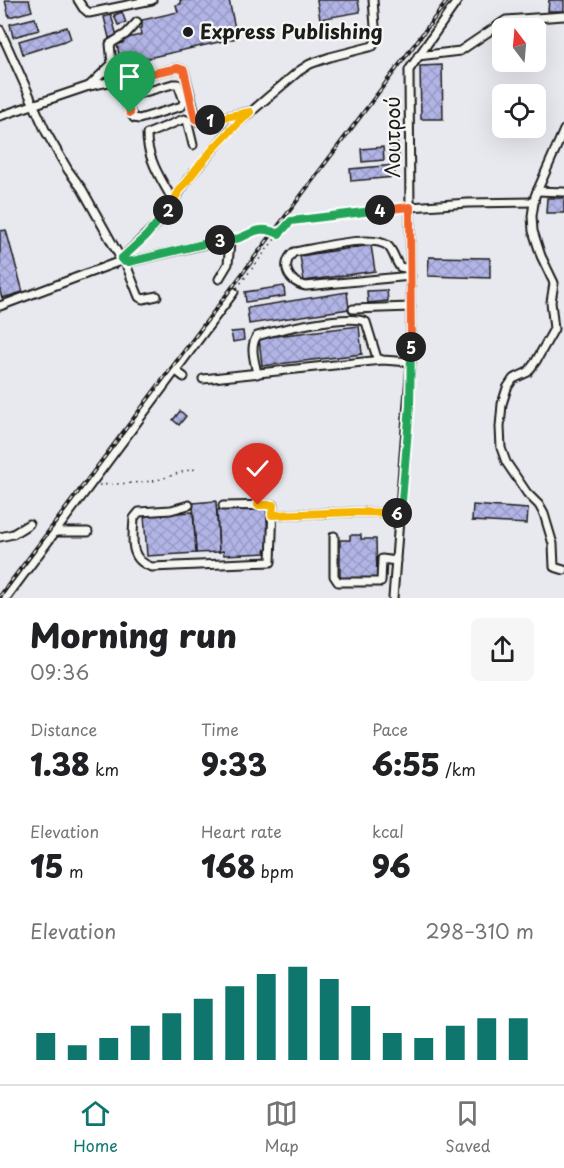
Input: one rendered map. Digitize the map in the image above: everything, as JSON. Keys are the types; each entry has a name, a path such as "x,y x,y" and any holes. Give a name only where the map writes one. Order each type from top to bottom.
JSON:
{"street":[{"path":"78,0 89,13 152,0"},
{"path":"123,260 161,220 194,172 230,130 250,112 298,71 310,64 373,46 376,40 373,0"},
{"path":"418,56 458,0"},
{"path":"418,56 460,51 506,20 564,16"},
{"path":"89,87 112,64 110,44 126,34 137,22"},
{"path":"0,30 46,132 123,260 139,297 143,299 157,296"},
{"name":"Λουτρού","path":"393,598 411,362 409,70 418,56"},
{"path":"0,116 89,87 178,68 184,70 197,121 250,112"},
{"path":"118,80 124,98 130,113 134,118 139,119 182,106 184,101 177,84 124,98"},
{"path":"174,202 154,163 147,134 184,119 187,120 193,145"},
{"path":"564,130 534,202 533,231 541,256 554,283 551,302 554,329 544,350 528,372 513,379 507,388 502,404 501,448 506,462 527,493 539,505 549,531 555,567 564,570"},
{"path":"537,191 564,192"},
{"path":"410,207 534,202"},
{"path":"0,306 123,260 223,239 230,240 228,264 219,279"},
{"path":"362,241 386,244 400,267 410,272 306,286 297,284 288,275 286,268 294,252 362,241"},
{"path":"6,598 234,292"},
{"path":"353,309 411,307"},
{"path":"257,374 253,341 257,336 328,322 355,320 366,322 374,355 382,360"},
{"path":"202,380 382,360 411,362"},
{"path":"176,371 184,377"},
{"path":"189,505 171,510 144,511 136,515 133,547 140,562 152,567 271,562 273,505 223,506"},
{"path":"272,515 401,513"},
{"path":"0,537 13,534 29,524"},
{"path":"55,532 88,532"},
{"path":"334,536 333,576 338,582 381,582 382,559 396,561"}],"path":[{"path":"234,292 291,221 410,207"},
{"path":"230,240 256,230 269,230 279,234"},
{"path":"89,486 154,481 177,474 182,470 198,469"}],"building":[{"path":"5,0 29,0 32,11 9,17"},
{"name":"Express Publishing","path":"180,0 229,0 237,38 121,64 117,44 123,43 122,39 141,35 142,20 178,12 176,5 181,4"},
{"path":"317,0 358,0 360,12 320,19"},
{"path":"549,0 564,0 564,11 548,11"},
{"path":"122,12 126,23 118,25 114,15"},
{"path":"111,15 117,36 109,38 104,17"},
{"path":"35,18 39,30 13,37 10,24"},
{"path":"67,27 71,39 23,54 19,41"},
{"path":"442,65 443,119 421,119 420,66"},
{"path":"397,139 399,158 390,159 388,140"},
{"path":"383,147 384,160 362,162 361,149"},
{"path":"394,165 395,177 351,181 350,169"},
{"path":"547,198 564,198 564,213 546,213"},
{"path":"6,230 23,292 2,298 0,231"},
{"path":"371,245 375,271 304,281 300,256"},
{"path":"429,257 490,258 490,278 428,276"},
{"path":"284,286 285,296 246,302 245,292"},
{"path":"387,290 388,301 368,303 367,291"},
{"path":"347,292 349,309 249,324 247,308"},
{"path":"359,326 362,354 262,366 259,338"},
{"path":"243,331 244,340 233,342 231,332"},
{"path":"180,411 186,416 179,425 173,420"},
{"path":"216,501 219,552 196,553 193,503"},
{"path":"473,505 528,509 527,524 472,521"},
{"path":"266,506 269,549 265,549 266,553 224,555 223,551 219,552 217,510"},
{"path":"193,512 196,553 147,556 144,515"},
{"path":"350,535 361,535 361,539 376,539 377,578 340,579 340,540 350,540"}],"railway":[{"path":"0,596 448,0"}],"place":[{"name":"Express Publishing","path":"188,32"}],"route":[{"path":"130,113 118,80 172,68 184,70 197,121 250,112 230,130 194,172 161,220 121,259 125,262 223,239 230,240 259,229 279,234 291,221 410,207 410,405 401,513 272,515 273,505 258,505"}]}
